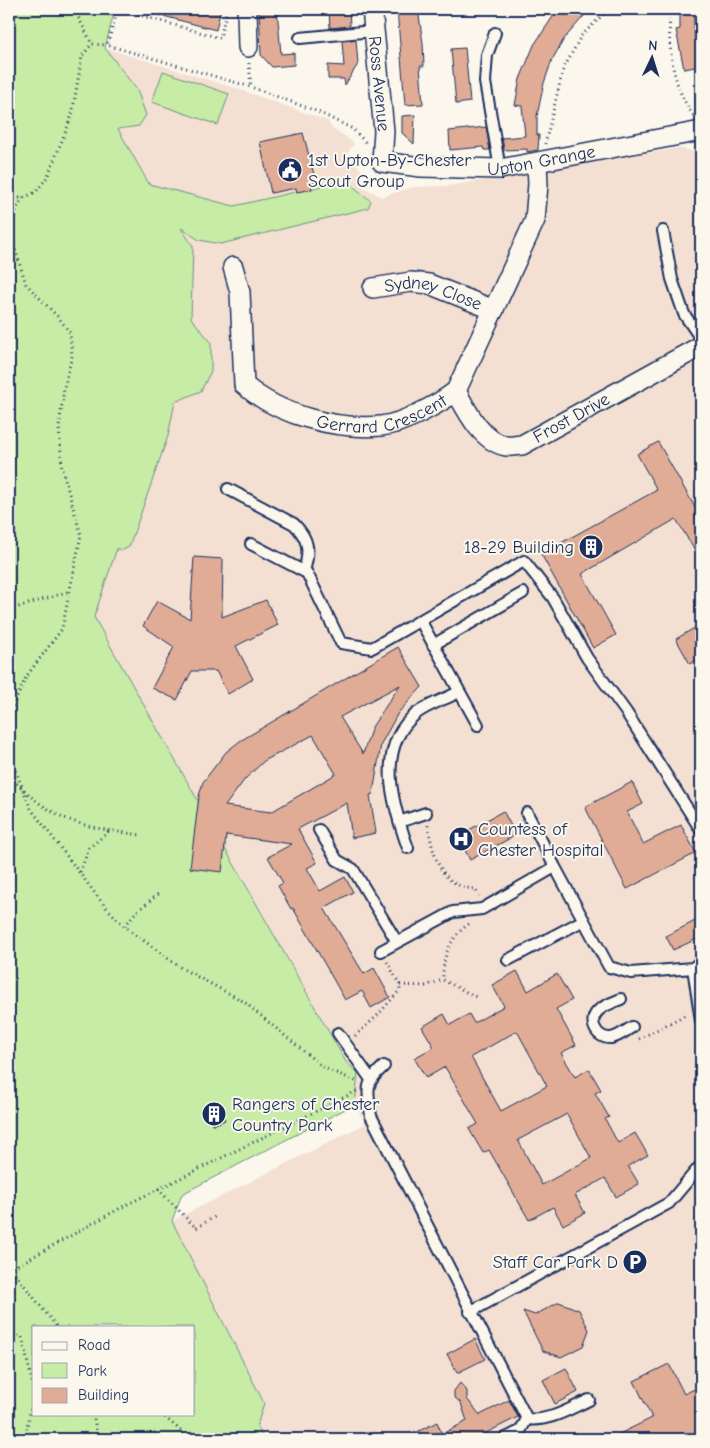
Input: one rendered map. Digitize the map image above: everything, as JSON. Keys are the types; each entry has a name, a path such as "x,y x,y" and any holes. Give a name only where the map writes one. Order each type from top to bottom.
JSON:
{"street":[{"path":"247,9 248,47"},
{"name":"Ross Avenue","path":"372,9 384,131 381,158"},
{"name":"Upton Grange","path":"381,158 382,162 421,168 500,169 539,163 699,124"},
{"name":"Gerrard Crescent","path":"233,267 240,292 244,385 258,397 281,409 317,420 354,426 382,426 410,416 446,399 456,391 535,220 539,163"},
{"name":"Sydney Close","path":"373,288 411,282 429,284 494,310"},
{"name":"Frost Drive","path":"456,391 470,416 491,439 506,446 522,445 701,346"}],"lane":[{"path":"300,38 373,30"},
{"path":"495,33 487,55 485,82 500,169"},
{"path":"663,231 672,279 684,314 701,339"},
{"path":"228,489 294,524 308,542 309,554 304,571"},
{"path":"251,544 307,573 341,643 372,648 524,562 553,598 587,658 626,712 701,830"},
{"path":"433,645 523,593"},
{"path":"420,620 478,725"},
{"path":"408,848 390,788 392,763 398,736 418,712 459,692"},
{"path":"399,822 426,813"},
{"path":"527,813 609,967 631,973 693,968 701,961"},
{"path":"319,830 338,860 353,869 397,942"},
{"path":"381,951 453,912 482,909 555,867"},
{"path":"508,960 584,920"},
{"path":"693,968 701,1021"},
{"path":"621,998 598,1010 594,1020 596,1030 604,1037 609,1038 632,1027"},
{"path":"338,1033 369,1082 371,1116 470,1312 527,1419"},
{"path":"369,1082 384,1066"},
{"path":"470,1312 669,1203 701,1165"},
{"path":"527,1419 549,1418 589,1400"},
{"path":"504,1439 520,1431 527,1419"}],"path":[{"path":"74,9 92,44"},
{"path":"108,45 118,9 220,38 227,9"},
{"path":"539,163 563,70 581,36 608,9"},
{"path":"670,9 670,55 679,84 699,124"},
{"path":"92,44 108,45 251,87 316,111 353,129 381,158"},
{"path":"9,198 23,198 36,192 48,176 72,116 82,56 92,44"},
{"path":"248,47 251,87"},
{"path":"9,731 11,711 26,677 62,629 81,535 62,468 59,427 64,388 72,356 70,333 59,318 26,284 16,250 12,224 17,208 23,198"},
{"path":"9,610 70,591"},
{"path":"9,737 9,754 31,809 104,905 125,926 181,968 243,1001 324,1068 337,1075 369,1082"},
{"path":"9,777 47,809 64,818 110,831 142,835"},
{"path":"80,872 89,848 110,831"},
{"path":"125,926 135,913 158,894"},
{"path":"345,1045 394,999 400,990 400,985 381,951"},
{"path":"400,985 425,986 443,980"},
{"path":"639,1039 698,1008"},
{"path":"56,1326 9,1269 158,1189 369,1082"},
{"path":"158,1189 196,1228 216,1216"},
{"path":"9,1330 22,1337 32,1381"},
{"path":"24,1439 32,1405"},
{"path":"93,1416 98,1439"},
{"path":"163,1416 180,1430 187,1439"}],"shaded area":[{"name":"Countess of Chester Hospital","path":"105,48 235,88 328,121 330,126 354,143 347,154 361,170 359,184 381,197 413,187 448,186 679,148 701,153 701,1439 264,1439 257,1426 264,1403 172,1221 365,1124 355,1104 358,1073 347,1062 94,617 156,429 168,435 191,318 193,246 153,191 118,128 137,90"}],"green space":[{"path":"9,9 115,9 105,48 137,90 146,115 139,126 118,129 149,184 234,206 335,183 353,186 371,201 368,208 221,244 199,240 181,228 193,246 191,318 211,342 211,371 201,391 175,402 168,436 129,547 121,551 117,548 94,617 346,1062 358,1073 355,1104 182,1194 172,1221 264,1403 257,1426 264,1439 9,1439"},
{"path":"163,71 229,94 218,125 152,102"}],"building":[{"path":"153,9 221,9 216,30 152,13"},
{"path":"259,9 277,9 281,54 294,53 294,65 272,67 261,55"},
{"path":"329,9 349,9 350,26 330,28"},
{"path":"397,9 418,9 423,43 424,66 420,66 423,104 405,105"},
{"path":"558,9 590,9 564,39 552,60 544,83 537,116 538,150 527,152 527,149 504,150 502,138 525,136 522,106 515,105 520,79 534,45"},
{"path":"680,9 693,9 695,40 697,40 701,66 684,69 676,30 680,29"},
{"path":"356,40 358,64 345,85 344,79 328,79 328,65 344,66 342,41"},
{"path":"465,48 470,102 456,104 451,49"},
{"path":"415,115 414,144 402,133 402,116"},
{"path":"486,127 490,150 484,150 483,147 450,150 449,131"},
{"name":"1st Upton-By-Chester Scout Group","path":"303,133 316,182 311,183 312,189 297,192 296,188 271,193 260,142"},
{"name":"18-29 Building","path":"658,442 701,518 701,561 676,519 582,574 616,635 593,648 541,554 657,490 637,454"},
{"path":"194,557 223,559 222,617 266,600 278,625 236,646 253,679 228,694 216,671 192,671 177,700 152,688 174,647 143,626 157,601 190,619"},
{"path":"701,624 701,657 690,664 676,639"},
{"path":"398,647 422,687 398,713 381,744 373,794 370,795 376,833 352,838 347,803 298,829 317,863 307,868 320,891 345,877 353,892 324,908 364,974 374,968 390,997 371,1008 362,991 345,1000 293,908 291,909 278,886 283,883 268,857 292,844 226,835 222,872 190,868 199,796 203,782 226,752 240,741","holes":["400,685 372,727 363,754 340,717","313,735 336,774 271,812 225,806 245,779 264,761"]},
{"path":"632,782 643,804 627,812 643,844 681,825 696,853 627,889 585,807"},
{"path":"503,811 516,835 470,860 458,836"},
{"path":"701,918 701,937 673,950 666,936"},
{"path":"517,971 528,991 557,974 572,1000 556,1009 576,1045 561,1053 575,1077 589,1069 601,1090 595,1093 609,1117 605,1119 618,1143 635,1133 648,1155 628,1166 639,1184 616,1197 605,1178 575,1195 585,1213 563,1225 553,1207 529,1220 489,1150 483,1153 469,1129 478,1124 445,1067 426,1078 414,1058 434,1047 422,1027 444,1014 450,1025 469,1014 474,1023 504,1006 492,985","holes":["517,1031 547,1086 501,1111 471,1057","567,1114 591,1158 542,1185 518,1140"]},
{"name":"Rangers of Chester Country Park","path":"216,1102 225,1120 213,1125 204,1108"},
{"path":"559,1302 579,1310 589,1330 583,1346 561,1357 543,1351 523,1311 535,1315"},
{"path":"475,1339 485,1359 457,1373 447,1354"},
{"path":"669,1364 684,1394 701,1386 701,1439 609,1439 652,1418 634,1381"},
{"path":"566,1368 578,1392 555,1404 543,1380"},
{"path":"460,1383 467,1391 467,1399 480,1415 509,1400 518,1417 474,1439 403,1439 437,1422 442,1434 467,1421 461,1403 454,1397 454,1391"}],"place":[{"name":"1st Upton-By-Chester Scout Group","path":"290,170"},
{"name":"18-29 Building","path":"591,547"},
{"name":"Countess of Chester Hospital","path":"461,839"},
{"name":"Rangers of Chester Country Park","path":"214,1114"},
{"name":"Staff Car Park D","path":"635,1262"}]}
